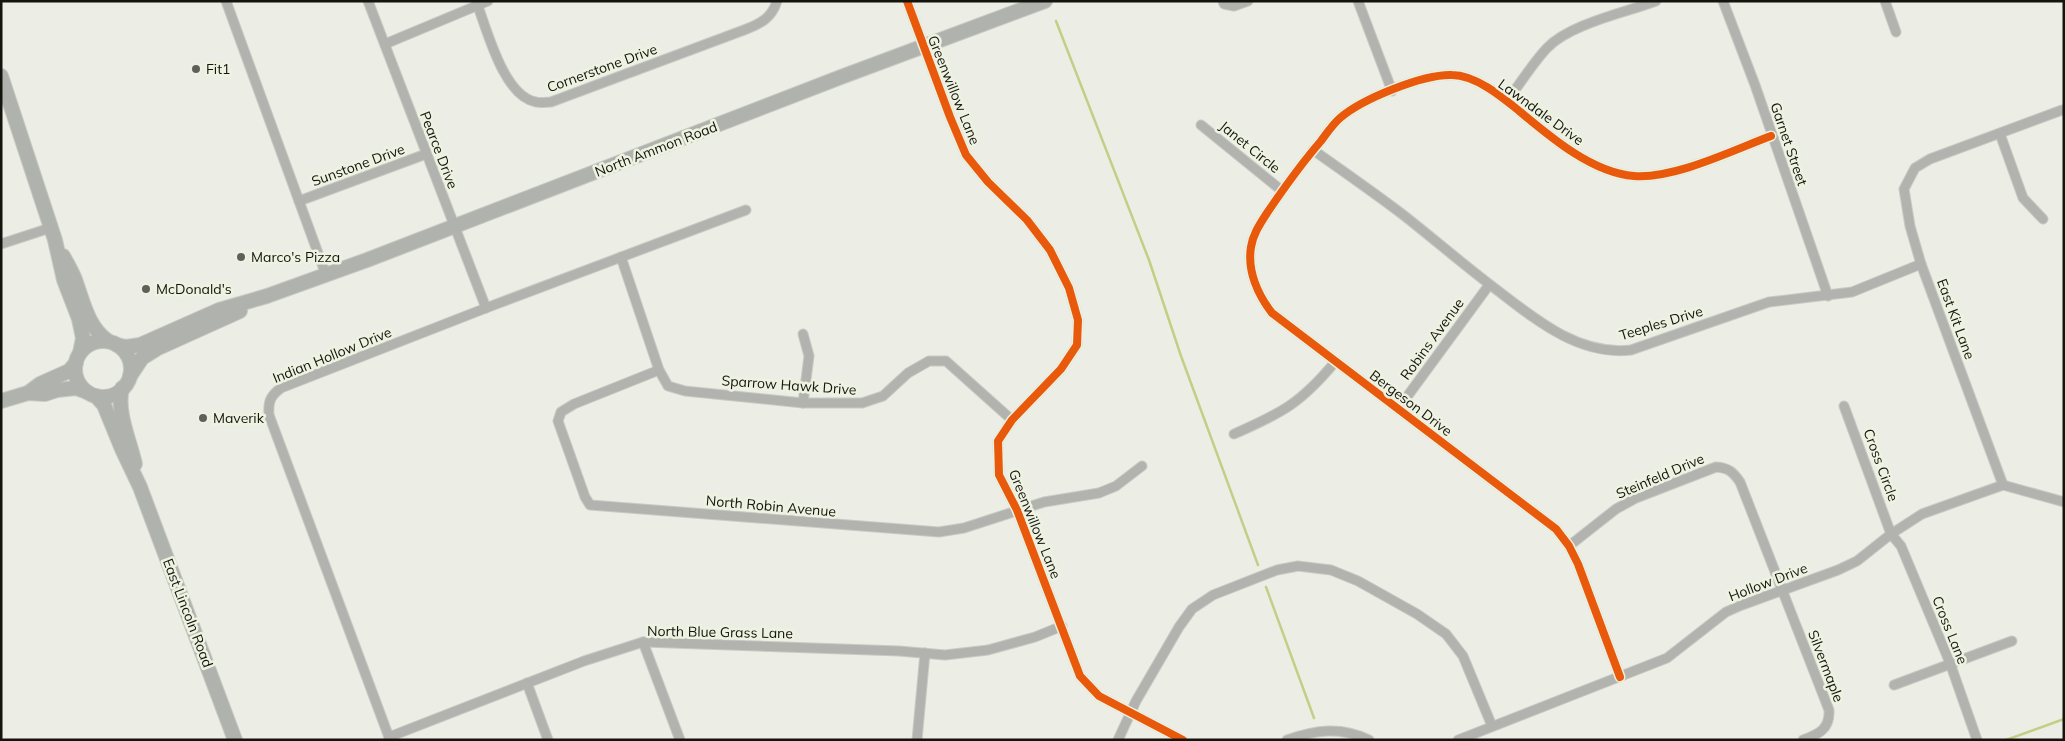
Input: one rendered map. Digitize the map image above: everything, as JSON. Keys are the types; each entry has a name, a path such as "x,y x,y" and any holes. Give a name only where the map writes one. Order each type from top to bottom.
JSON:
{"main road":[{"name":"North Ammon Road","path":"112,343 126,347 140,345 219,310 267,296 326,275 1045,1"},
{"path":"1,76 4,96 52,234 64,280 83,338 76,376 80,385 91,393"},
{"path":"28,392 45,394 57,390 76,388 105,396 114,394 125,384 130,366 128,358 112,343 100,336 93,326 74,275 52,234"},
{"name":"North Ammon Road","path":"125,384 142,358 158,348 230,316 267,296"},
{"path":"1,402 28,392 40,384 63,374 90,344 100,341 112,343"},
{"name":"East Lincoln Road","path":"125,384 120,395 122,410 140,487"},
{"name":"East Lincoln Road","path":"91,393 104,405 122,450 140,487 235,740"}],"street":[{"path":"226,1 326,275"},
{"name":"Pearce Drive","path":"368,1 486,308"},
{"path":"384,44 477,3 488,1"},
{"name":"Cornerstone Drive","path":"477,3 504,72 517,93 535,102 552,102 764,22 775,8 777,1"},
{"name":"Greenwillow Lane","path":"907,1 923,47 966,154 988,182 1027,220 1050,250 1069,288 1078,320 1077,345 1061,369 1012,420 998,441 999,475 1018,510 1080,676 1099,696 1183,740"},
{"path":"1223,1 1224,4 1234,6 1248,1"},
{"path":"1358,1 1392,91"},
{"path":"1507,101 1547,48 1562,36 1656,1"},
{"name":"Garnet Street","path":"1723,1 1755,85 1771,136 1828,296"},
{"path":"1885,1 1896,32"},
{"name":"Lawndale Drive","path":"1313,150 1340,118 1362,103 1436,76 1453,75 1467,78 1507,101 1555,141 1586,160 1613,171 1634,176 1677,171 1771,136"},
{"path":"2043,219 2023,198 2000,134 2062,110"},
{"name":"Janet Circle","path":"1201,125 1282,190"},
{"name":"East Kit Lane","path":"2000,134 1921,164 1915,168 1904,189 1910,226 1921,264 2003,485"},
{"name":"Bergeson Drive","path":"1313,150 1282,190 1257,229 1251,246 1250,266 1260,294 1272,313 1556,529 1569,546 1578,564 1620,677"},
{"name":"Teeples Drive","path":"1313,150 1402,214 1539,323 1568,338 1594,348 1615,352 1631,350 1769,302 1852,292 1921,264"},
{"name":"Sunstone Drive","path":"299,201 426,154"},
{"name":"Indian Hollow Drive","path":"390,738 269,415 268,403 272,394 281,388 486,308 746,210"},
{"path":"1,244 52,234"},
{"name":"Sparrow Hawk Drive","path":"621,256 659,370 668,386 685,391 803,402 862,403 884,396 908,373 929,360 946,361 1012,420"},
{"name":"Robins Avenue","path":"1398,409 1489,284"},
{"path":"803,334 809,356 803,402"},
{"path":"1234,434 1282,412 1302,398 1335,362"},
{"name":"North Robin Avenue","path":"659,370 574,404 561,412 558,421 585,497 590,505 939,532 964,528 1044,502 1099,493 1116,486 1142,466"},
{"name":"Cross Circle","path":"1844,406 1891,534"},
{"name":"Steinfeld Drive","path":"1569,546 1616,508 1636,498 1716,467 1726,467 1733,472 1740,482 1781,591"},
{"path":"2003,485 2064,502"},
{"name":"Hollow Drive","path":"1458,740 1667,658 1726,612 1857,561 1891,534 1922,514 2003,485"},
{"name":"Cross Lane","path":"1891,534 1901,546 1950,663 1977,740"},
{"path":"1118,740 1130,712 1179,627 1192,609 1213,595 1277,570 1298,566 1331,570 1358,581 1417,614 1446,634 1463,656 1492,726"},
{"name":"Silvermaple","path":"1781,591 1829,710 1829,720 1819,734 1803,740"},
{"name":"North Blue Grass Lane","path":"390,738 584,661 643,642 945,655 988,650 1035,637 1062,626"},
{"path":"1894,684 2012,641"},
{"path":"643,642 680,740"},
{"path":"917,740 925,653"},
{"path":"527,684 548,740"},
{"path":"1287,740 1319,730 1333,730 1352,732 1369,740"}],"waterway":[{"path":"1056,21 1149,260 1181,356 1258,565"},
{"path":"1266,587 1314,718"},
{"path":"2006,740 2064,719"}],"cycle path":[{"path":"907,1 966,155 988,182 1027,220 1050,250 1069,288 1078,320 1077,345 1061,369 1012,420 998,441 999,475 1017,510 1080,676 1099,696 1183,740"},
{"path":"1620,677 1578,564 1569,546 1556,529 1272,313 1258,291 1252,274 1250,256 1252,242 1259,225 1280,194 1337,120 1377,96 1425,79 1452,75 1470,78 1479,82 1572,152 1603,168 1634,176 1650,176 1685,168 1722,156 1771,136"}],"place":[{"name":"Fit1","path":"196,69"},
{"name":"Marco's Pizza","path":"241,257"},
{"name":"McDonald's","path":"146,289"},
{"name":"Maverik","path":"203,418"}]}
